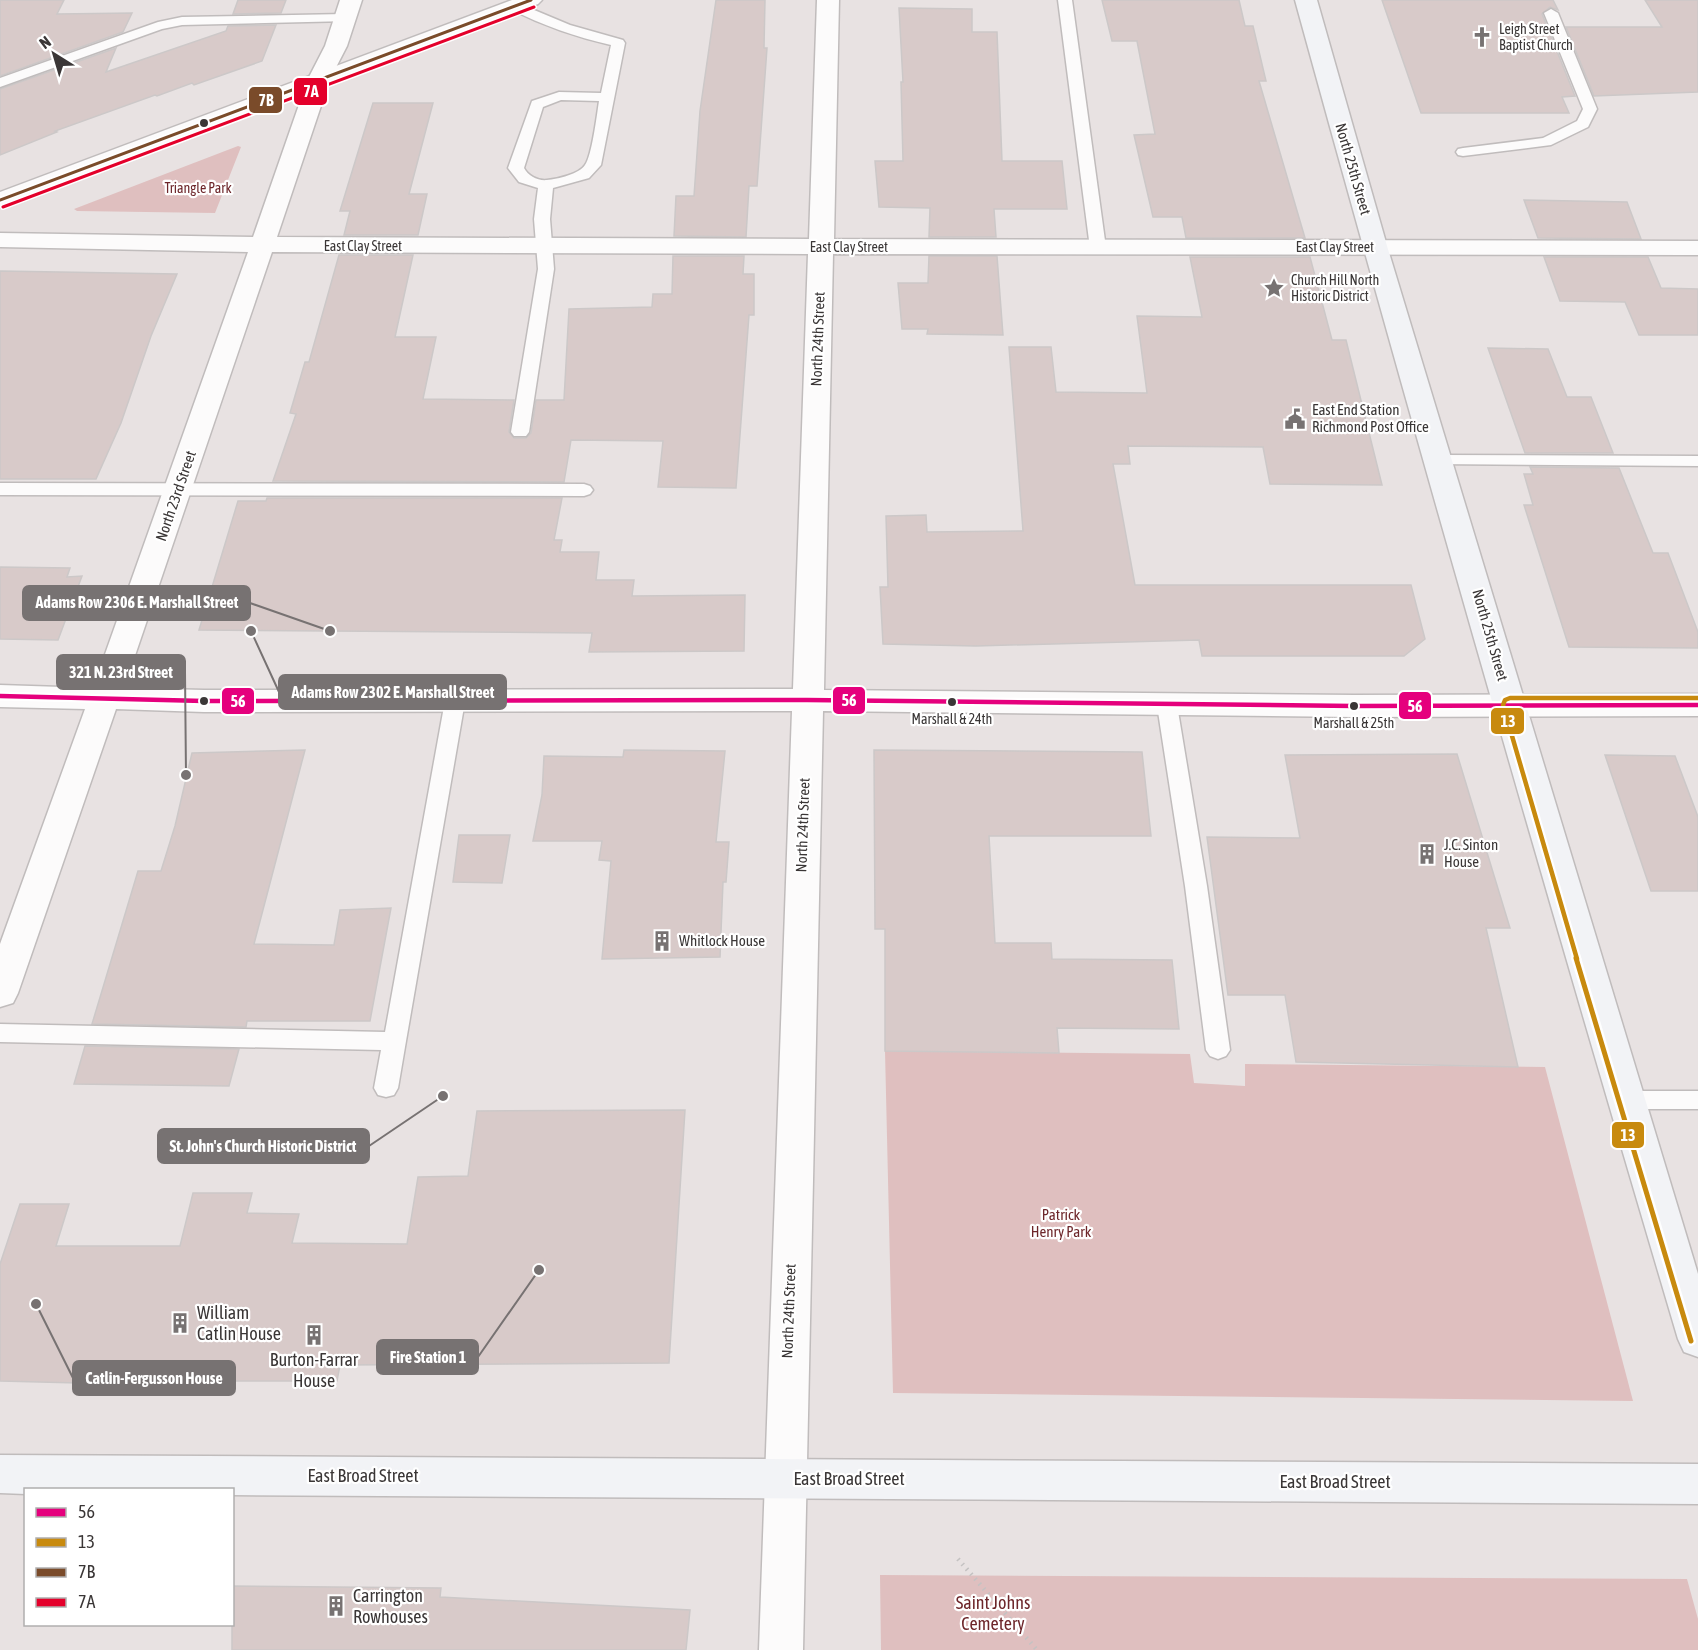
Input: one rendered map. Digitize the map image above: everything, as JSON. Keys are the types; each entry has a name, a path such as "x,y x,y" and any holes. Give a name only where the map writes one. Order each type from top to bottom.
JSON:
{"main road":[{"name":"North 25th Street","path":"1306,0 1375,246 1625,1100 1698,1339"},
{"name":"East Broad Street","path":"0,1474 1698,1484"}],"street":[{"name":"North 24th Street","path":"781,1650 828,0"},
{"path":"0,200 523,3"},
{"name":"North 23rd Street","path":"0,993 178,489 319,79 336,46 348,9"},
{"name":"East Clay Street","path":"0,240 262,245 1698,248"},
{"path":"0,696 104,699 455,701 807,700 1167,705 1698,705"}],"lane":[{"path":"1065,0 1098,248"},
{"path":"523,3 544,21 582,36 618,43 594,165 584,175 546,185 527,181 519,176 516,168 537,104 559,96 607,97"},
{"path":"0,83 158,26 182,21 348,9"},
{"path":"1463,152 1546,142 1583,123 1590,110 1551,13"},
{"path":"520,432 546,268 542,219 546,185"},
{"path":"1439,460 1698,461"},
{"path":"0,489 584,490"},
{"path":"386,1088 455,701"},
{"path":"1167,705 1196,886 1218,1050"},
{"path":"0,1033 395,1041"},
{"path":"1625,1100 1698,1100"}],"path":[{"path":"958,1558 1037,1650"}],"green space":[{"name":"Triangle Park","path":"238,146 241,147 215,213 77,211 74,209"},
{"name":"Patrick Henry Park","path":"885,1051 1190,1054 1194,1083 1245,1086 1245,1064 1545,1067 1633,1401 893,1393"},
{"name":"Saint Johns Cemetery","path":"880,1575 1687,1579 1698,1619 1698,1650 881,1650"}],"building":[{"path":"0,0 64,0 57,14 132,13 123,32 0,76"},
{"path":"238,0 286,0 281,13 233,14"},
{"path":"716,0 765,0 764,48 767,48 757,186 749,186 746,237 674,236 676,196 694,196 700,111"},
{"path":"1102,0 1239,0 1245,26 1253,26 1266,81 1259,81 1305,238 1186,238 1182,217 1153,217 1134,135 1155,134 1137,41 1112,41"},
{"path":"1382,0 1553,0 1558,10 1550,7 1542,14 1575,96 1562,97 1569,113 1421,113"},
{"path":"1645,0 1698,0 1698,92 1594,96 1566,27 1662,27"},
{"path":"899,8 972,9 972,32 997,32 1002,161 1062,161 1067,209 994,209 996,237 929,237 930,208 879,207 875,161 903,161 901,82 903,82"},
{"path":"276,25 262,61 194,85 192,83 155,95 55,131 57,132 0,155 0,89 116,48 106,72 226,31 228,26"},
{"path":"373,103 433,103 409,194 427,194 418,235 344,235 350,211 340,211"},
{"path":"1524,200 1627,202 1641,239 1538,238"},
{"path":"339,255 413,255 395,337 436,337 423,399 514,400 509,432 514,438 526,438 531,433 536,400 564,400 569,309 652,307 653,294 672,294 673,256 744,256 743,274 754,274 754,315 749,315 736,488 658,487 663,441 571,440 564,482 273,481 296,414 290,413 305,362 309,362"},
{"path":"929,256 997,256 1003,335 927,334 928,329 902,329 898,283 928,283"},
{"path":"1190,257 1310,257 1332,340 1346,340 1382,485 1270,484 1263,447 1128,446 1130,464 1113,464 1135,585 1411,585 1425,639 1404,656 1202,656 1199,640 976,646 883,644 880,587 888,587 886,516 926,515 927,532 1023,531 1009,347 1051,347 1056,392 1147,393 1137,316 1202,317"},
{"path":"1544,257 1648,257 1661,288 1698,289 1698,335 1639,335 1625,302 1560,301"},
{"path":"0,271 177,274 151,336 121,423 96,479 0,479"},
{"path":"1488,348 1548,349 1567,397 1591,397 1613,453 1525,453"},
{"path":"1530,467 1619,468 1653,553 1668,553 1698,632 1698,648 1569,647 1524,505 1533,505 1524,474 1533,474"},
{"path":"267,498 562,498 554,540 562,540 560,552 599,552 596,580 634,580 632,596 745,595 744,651 589,652 592,633 199,630 238,501 266,501"},
{"path":"0,567 70,568 67,577 82,576 58,640 0,639"},
{"path":"305,750 254,944 334,945 340,910 391,908 370,1021 247,1021 246,1027 92,1024 138,871 161,871 175,826 192,753"},
{"path":"624,750 725,751 716,842 729,842 726,882 723,882 720,957 602,959 611,861 599,860 602,841 533,841 542,795 544,756 623,757"},
{"path":"874,750 1142,752 1151,836 989,836 995,943 1051,943 1052,959 1172,960 1179,1029 1057,1028 1059,1053 885,1051 885,929 875,929"},
{"path":"1457,754 1510,928 1486,928 1518,1067 1296,1062 1285,995 1228,995 1207,837 1300,838 1285,755"},
{"path":"1605,755 1675,756 1698,817 1698,891 1651,891"},
{"path":"459,835 510,835 502,883 453,882"},
{"path":"85,1046 239,1049 229,1086 74,1084"},
{"path":"685,1110 669,1363 340,1365 337,1381 118,1381 117,1384 0,1381 0,1264 20,1204 69,1204 56,1246 180,1246 193,1193 252,1193 247,1213 299,1214 292,1243 407,1244 418,1177 468,1176 477,1111"},
{"path":"234,1586 441,1588 440,1597 690,1610 686,1650 232,1650"}],"transit line":[{"name":"7B","path":"0,200 531,0"},
{"name":"7A","path":"3,207 534,7"},
{"name":"56","path":"0,696 204,701 807,700 1354,706 1698,705"},
{"name":"13","path":"1691,1341 1618,1102 1503,705 1505,700 1510,698 1698,698"}],"place":[{"name":"Leigh Street Baptist Church","path":"1482,37"},
{"name":"Church Hill North Historic District","path":"1274,288"},
{"name":"East End Station Richmond Post Office","path":"1295,419"},
{"name":"Adams Row 2302 E. Marshall Street","path":"251,631"},
{"name":"Adams Row 2306 E. Marshall Street","path":"330,631"},
{"name":"Marshall & 24th","path":"952,702"},
{"name":"Marshall & 25th","path":"1354,706"},
{"name":"321 N. 23rd Street","path":"186,775"},
{"name":"J.C. Sinton House","path":"1427,854"},
{"name":"Whitlock House","path":"662,941"},
{"name":"St. John's Church Historic District","path":"443,1096"},
{"name":"Fire Station 1","path":"539,1270"},
{"name":"Catlin-Fergusson House","path":"36,1304"},
{"name":"William Catlin House","path":"180,1323"},
{"name":"Burton-Farrar House","path":"314,1335"},
{"name":"Carrington Rowhouses","path":"336,1606"}]}
